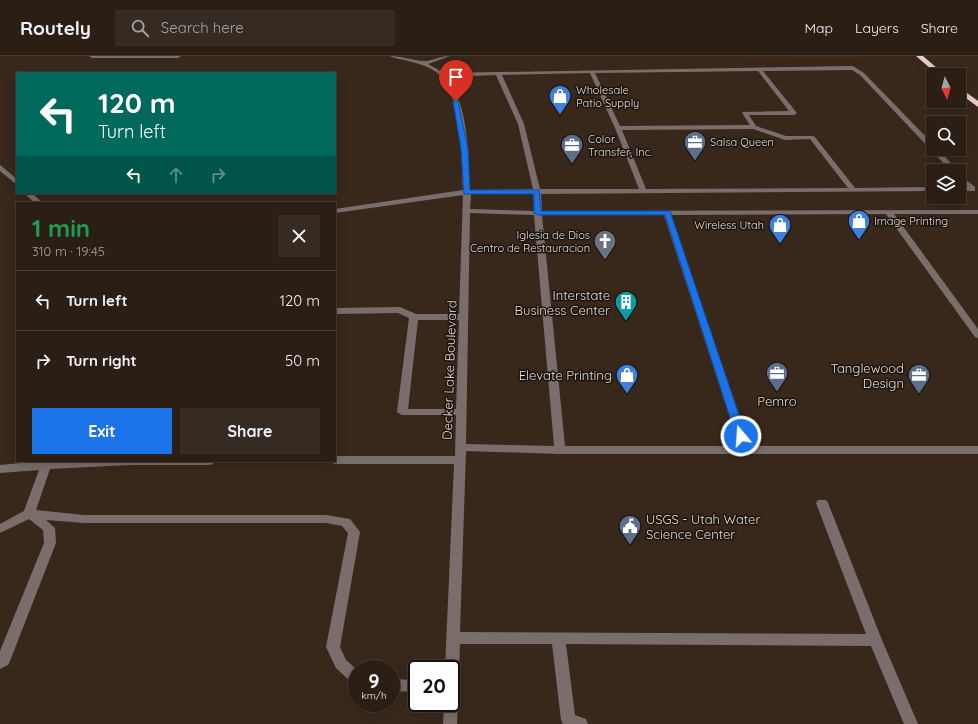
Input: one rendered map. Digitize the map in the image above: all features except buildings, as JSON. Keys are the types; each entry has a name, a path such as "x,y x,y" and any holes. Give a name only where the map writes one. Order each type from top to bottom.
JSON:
{"highway":[{"path":"919,56 934,68"},
{"path":"966,95 978,105"}],"street":[{"path":"92,56 178,56"},
{"path":"393,56 421,64 444,75 853,68 862,74 926,142"},
{"path":"421,64 448,56"},
{"path":"754,127 745,113 794,113 759,69"},
{"path":"592,72 618,128 642,190"},
{"path":"498,73 521,124 537,192 560,450"},
{"name":"Decker Lake Boulevard","path":"444,75 452,87 456,101 464,149 467,192 460,460 453,660"},
{"path":"618,128 754,127 785,138 812,138 853,190"},
{"path":"940,156 948,164"},
{"path":"0,167 16,182"},
{"path":"966,183 972,189 966,189"},
{"path":"336,211 467,192 926,189"},
{"path":"29,194 38,202"},
{"path":"466,211 538,213 978,212"},
{"path":"667,212 746,450"},
{"path":"888,212 978,335"},
{"path":"336,311 400,310 414,317 464,317"},
{"path":"414,317 402,412 461,412"},
{"path":"460,448 560,450 978,450"},
{"path":"336,460 460,460"},
{"path":"0,469 46,463 128,462"},
{"path":"29,514 46,463"},
{"path":"822,503 875,640 911,724"},
{"path":"0,663 3,661 50,543 49,528 29,514"},
{"path":"0,530 29,514 84,519 326,519 346,522 354,532 333,647 341,664 348,671"},
{"path":"454,638 875,640"},
{"path":"558,638 568,720 581,724"},
{"name":"Decker Lake Boulevard","path":"450,712 450,724"}],"shaded area":[{"path":"575,56 861,56 863,58"}],"place":[{"name":"Wholesale Patio Supply","path":"560,116"},
{"name":"Salsa Queen","path":"695,162"},
{"name":"Color Transfer, Inc.","path":"572,164"},
{"name":"Image Printing","path":"859,240"},
{"name":"Wireless Utah","path":"780,244"},
{"name":"Iglesia de Dios Centro de Restauracion","path":"605,260"},
{"name":"Interstate Business Center","path":"626,322"},
{"name":"Pemro","path":"777,392"},
{"name":"Elevate Printing","path":"627,394"},
{"name":"Tanglewood Design","path":"919,394"},
{"name":"USGS - Utah Water Science Center","path":"630,546"}],"route":[{"path":"456,101 464,149 467,192 537,192 538,213 667,212 741,436"}]}
